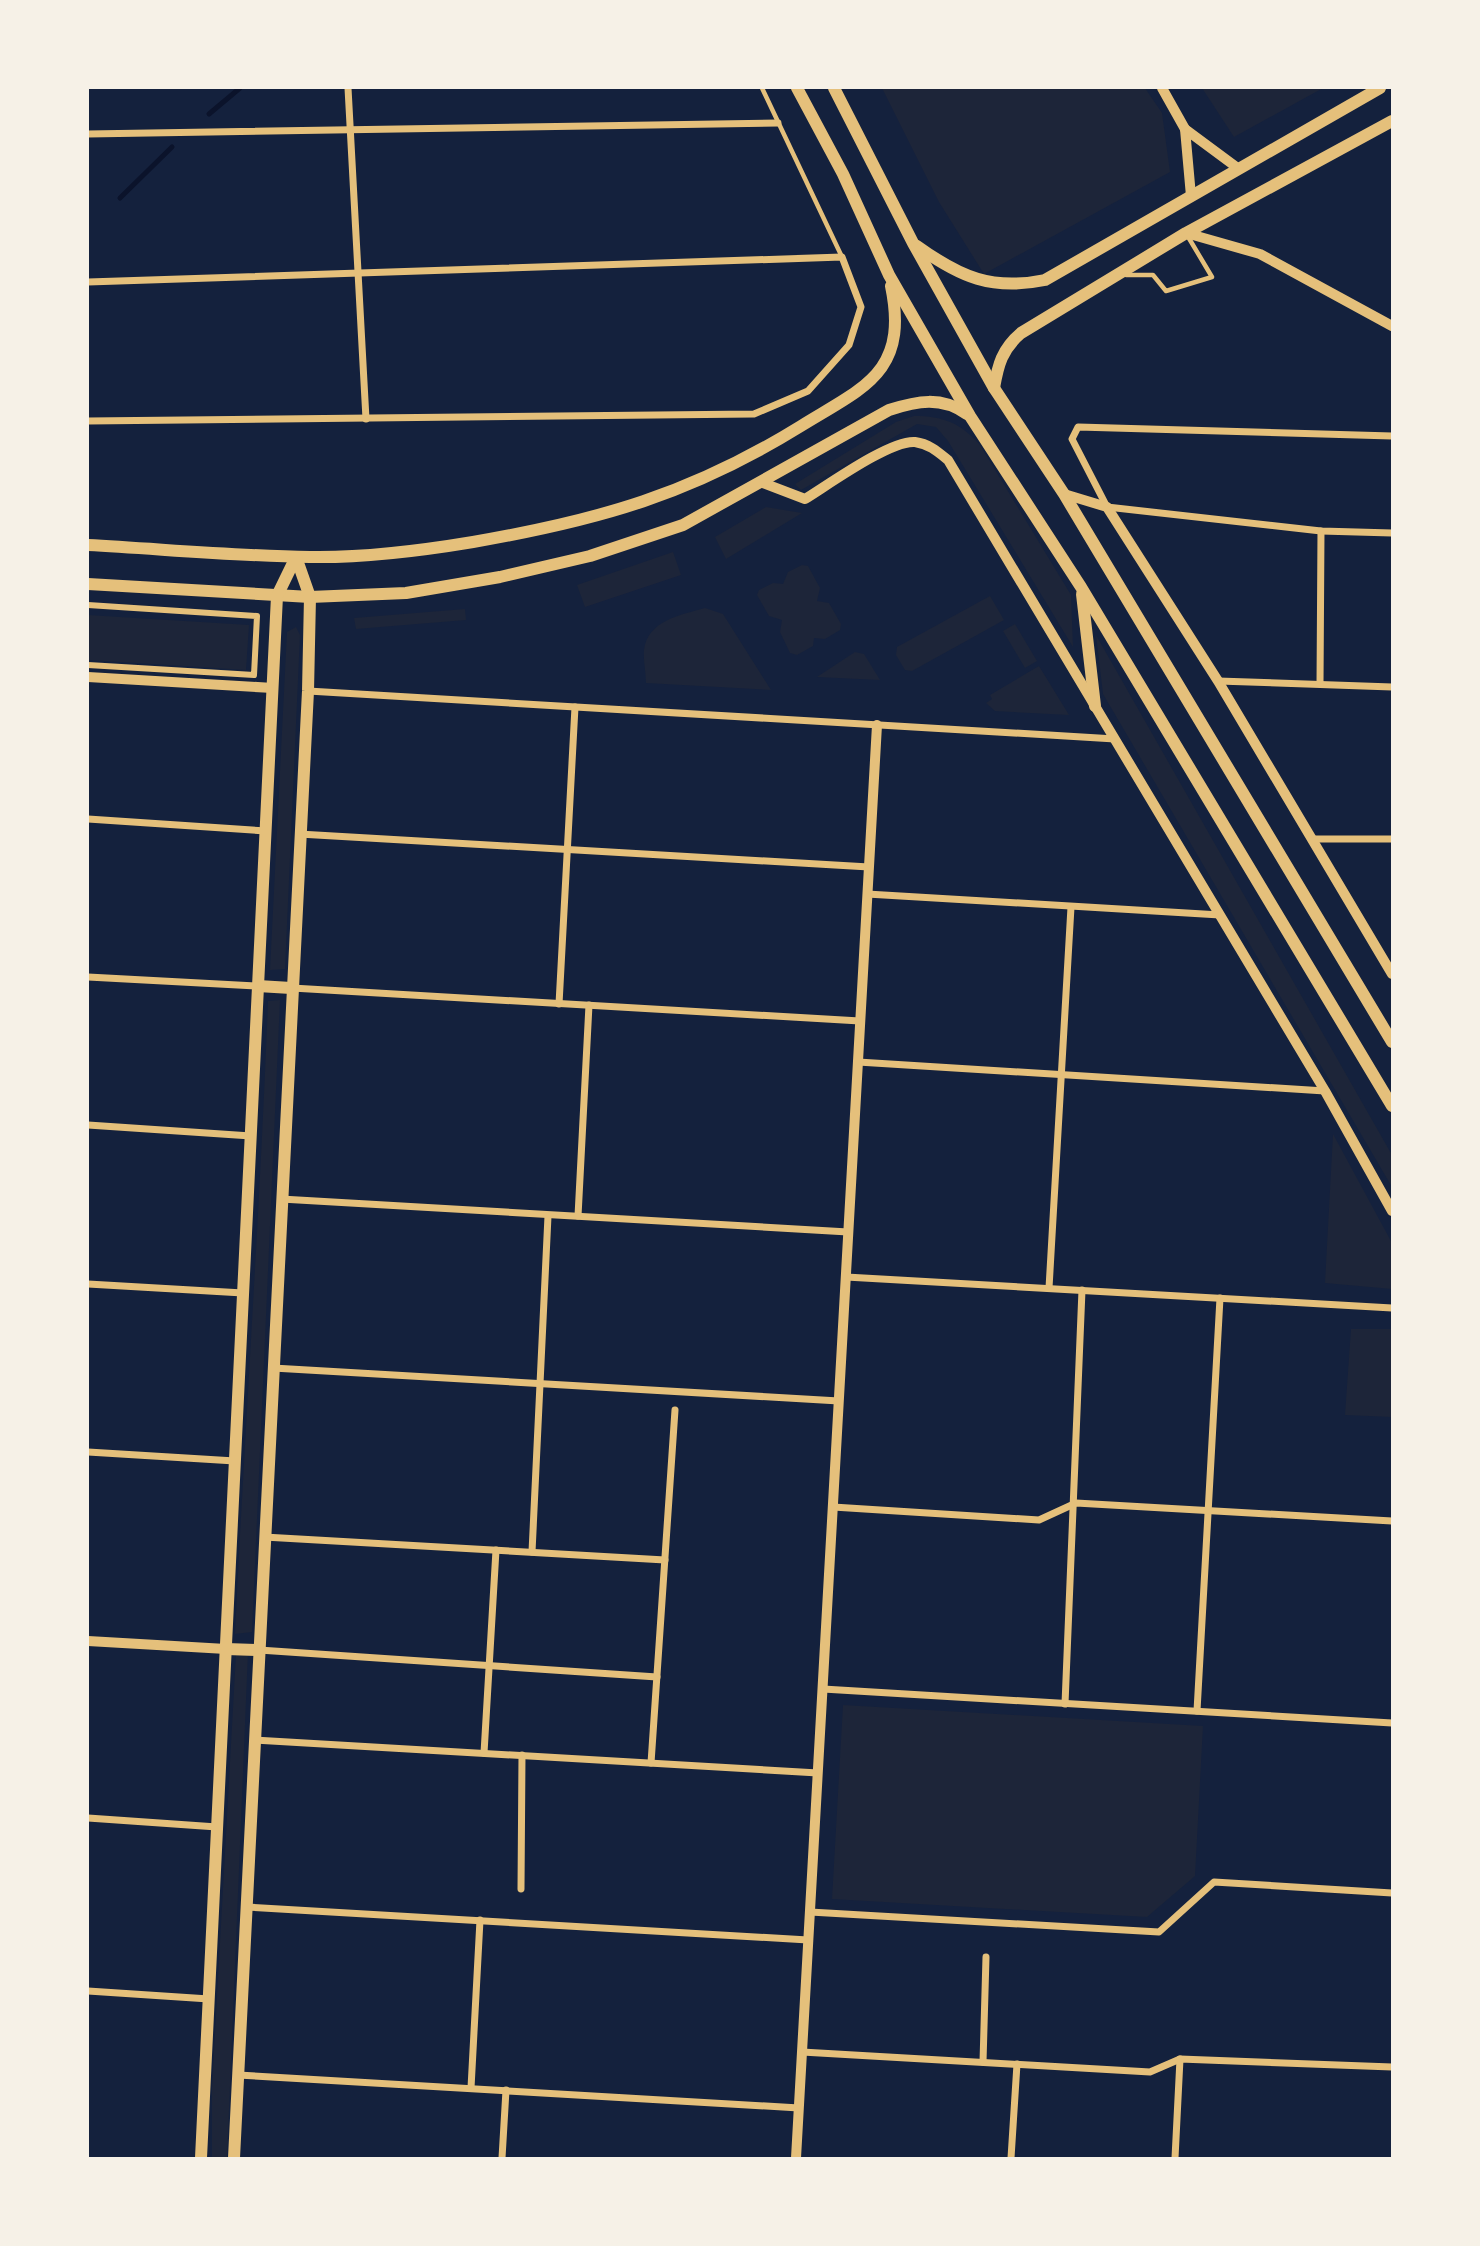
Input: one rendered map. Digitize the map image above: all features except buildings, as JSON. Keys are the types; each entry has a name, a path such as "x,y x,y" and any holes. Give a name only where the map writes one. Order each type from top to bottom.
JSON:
{"main road":[{"path":"797,88 843,174 889,275 970,416 1081,587 1392,1106"},
{"path":"834,88 913,243 994,388 1064,494 1392,1042"},
{"path":"913,243 939,262 1006,286 1045,280 1380,88"},
{"path":"994,388 1001,356 1009,343 1115,274 1392,121"},
{"path":"88,545 296,556 401,554 578,522 672,494 752,456 872,383 891,347 894,312 889,275"},
{"path":"88,584 310,597 406,593 500,578 590,556 683,525 763,483 889,410 916,402 940,402 955,405 970,416"},
{"path":"201,2158 277,596 296,556"},
{"path":"234,2158 307,691 310,597 296,556"},
{"path":"1081,587 1095,706"},
{"path":"258,986 291,988"},
{"path":"226,1649 259,1650"}],"street":[{"path":"348,88 366,419"},
{"path":"1161,88 1185,129 1239,169"},
{"path":"88,134 779,123"},
{"path":"1185,129 1191,196"},
{"path":"1186,233 1260,254 1392,326"},
{"path":"88,282 842,257 861,307 849,345 808,391 754,414 88,421"},
{"path":"1392,436 1079,427 1072,439 1107,507 1218,681 1392,974"},
{"path":"763,483 805,499 892,448 912,442 932,446 948,460 1325,1091 1392,1211"},
{"path":"1064,494 1107,507 1321,531 1392,533"},
{"path":"1321,531 1321,684"},
{"path":"88,605 257,616 254,675 88,665"},
{"path":"88,677 273,688"},
{"path":"1218,681 1392,687"},
{"path":"307,691 1115,739"},
{"path":"559,1004 575,707"},
{"path":"796,2158 877,725"},
{"path":"88,819 266,831"},
{"path":"298,834 869,867"},
{"path":"1314,839 1392,839"},
{"path":"867,894 1220,915"},
{"path":"1049,1288 1071,906"},
{"path":"88,977 258,986"},
{"path":"291,988 860,1021"},
{"path":"578,1216 589,1006"},
{"path":"858,1062 1325,1091"},
{"path":"88,1125 251,1136"},
{"path":"281,1199 848,1232"},
{"path":"532,1552 548,1216"},
{"path":"846,1277 1392,1308"},
{"path":"88,1284 243,1293"},
{"path":"1065,1704 1076,1503 1082,1290"},
{"path":"1197,1711 1220,1298"},
{"path":"272,1368 839,1401"},
{"path":"651,1763 675,1410"},
{"path":"88,1452 235,1461"},
{"path":"833,1507 1039,1520 1076,1503 1392,1521"},
{"path":"264,1537 665,1560"},
{"path":"484,1753 496,1550"},
{"path":"88,1641 226,1649"},
{"path":"259,1650 657,1677"},
{"path":"823,1689 1392,1723"},
{"path":"254,1740 818,1773"},
{"path":"521,1889 522,1755"},
{"path":"88,1818 217,1827"},
{"path":"810,1912 1159,1932 1214,1882 1392,1893"},
{"path":"246,1907 808,1940"},
{"path":"471,2088 480,1920"},
{"path":"983,2063 986,1957"},
{"path":"88,1991 209,1999"},
{"path":"802,2052 1150,2072 1180,2059 1392,2067"},
{"path":"1175,2158 1180,2059"},
{"path":"1011,2158 1017,2064"},
{"path":"238,2075 799,2108"},
{"path":"502,2158 506,2090"}],"lane":[{"path":"762,88 842,257"},
{"path":"1115,274 1153,275 1166,291 1212,277 1186,233"}],"shaded area":[{"path":"882,88 1145,88 1162,113 1170,172 984,274 939,202"},
{"path":"1202,88 1323,88 1234,137"},
{"path":"914,416 934,417 951,422 966,431 980,445 1071,595 1073,647 948,441 936,427 917,424 801,490 795,484 896,422"},
{"path":"766,507 802,513 726,559 715,537"},
{"path":"673,552 681,575 585,607 577,585"},
{"path":"802,565 808,566 820,588 817,601 829,603 841,624 840,630 825,639 814,638 813,646 797,655 790,653 780,632 782,620 769,616 757,595 759,590 773,583 783,584 788,572"},
{"path":"990,596 1004,620 912,671 905,670 896,655 897,647"},
{"path":"705,608 723,614 771,690 646,683 644,650 652,632 667,620"},
{"path":"465,609 466,620 356,629 354,618"},
{"path":"88,615 249,625 246,670 88,660"},
{"path":"1015,624 1037,661 1025,668 1003,631"},
{"path":"296,627 300,635 285,969 270,970 287,632"},
{"path":"1096,635 1392,1155 1392,1187 1103,694"},
{"path":"855,652 864,654 880,680 817,677"},
{"path":"1039,666 1069,715 995,711 986,703 992,699 990,695"},
{"path":"280,1000 252,1632 235,1634 268,1001"},
{"path":"1333,1134 1392,1243 1392,1289 1325,1283"},
{"path":"1351,1329 1392,1329 1392,1417 1345,1415"},
{"path":"248,1652 227,2158 212,2158 212,2087 236,1654"},
{"path":"843,1705 1203,1726 1195,1876 1147,1917 832,1899"}],"waterway":[{"path":"209,114 240,88"},
{"path":"120,198 172,147"}]}
